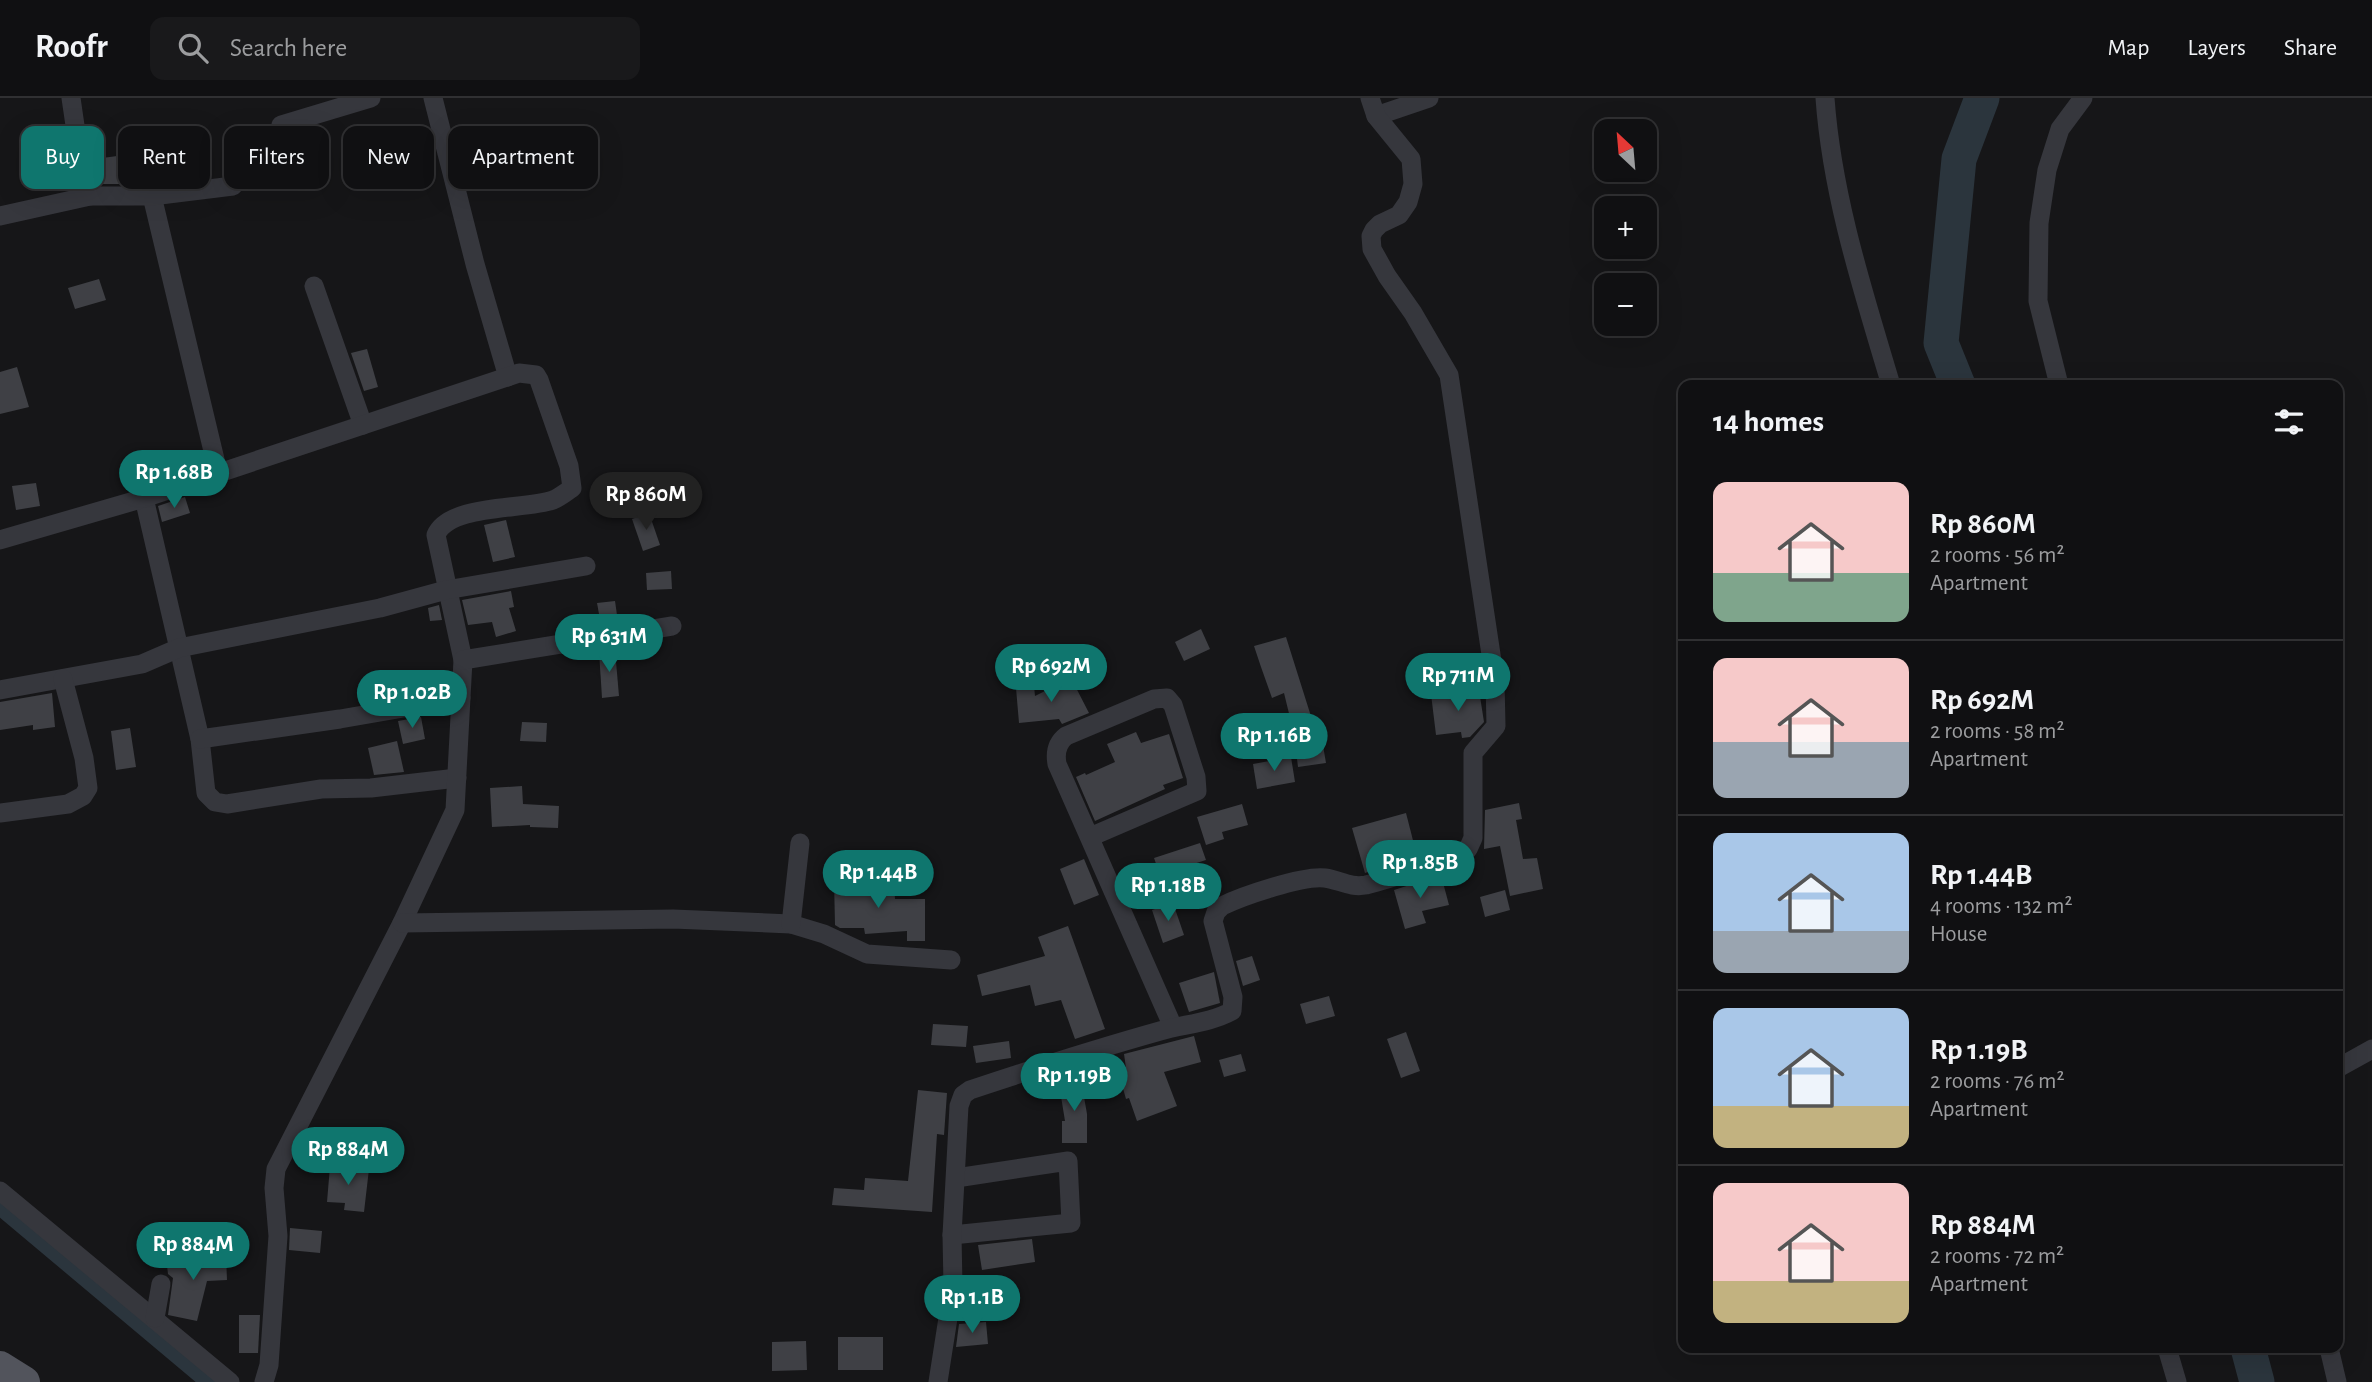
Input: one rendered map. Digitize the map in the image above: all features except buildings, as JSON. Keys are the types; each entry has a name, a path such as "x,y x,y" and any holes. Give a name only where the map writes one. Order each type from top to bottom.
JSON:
{"main road":[{"path":"0,1367 24,1382"}],"street":[{"path":"71,98 78,146 90,196"},
{"path":"281,125 371,98"},
{"path":"433,98 475,264 508,377"},
{"path":"938,1382 953,1286 952,1235 959,1106 963,1095 970,1090 1173,1027 1218,1019 1232,1012 1233,997 1213,921 1222,906 1310,877 1327,878 1342,885 1366,885 1468,849 1473,838 1473,753 1496,726 1495,681 1449,376 1413,313 1387,276 1372,249 1371,236 1380,224 1399,215 1408,202 1413,184 1411,159 1373,107 1429,98"},
{"path":"1825,98 1827,133 1845,221 1890,380"},
{"path":"2058,380 2038,301 2039,223 2047,170 2060,129 2083,98"},
{"path":"0,216 90,196 152,196 224,187"},
{"path":"152,196 219,472"},
{"path":"314,286 363,425"},
{"path":"0,540 144,498 519,373 536,376 539,380 569,466 572,488 554,499 447,520 436,534 463,660 455,810 402,923 276,1169 274,1188 278,1236 269,1365 264,1382"},
{"path":"144,498 200,740 206,793 209,798 220,803 321,789 371,788 457,778"},
{"path":"0,690 142,664 179,648 380,608 446,590 586,566"},
{"path":"463,660 672,626"},
{"path":"0,813 68,804 83,796 88,788 84,758 63,679"},
{"path":"200,740 461,698"},
{"path":"1090,837 1196,791 1196,777 1173,705 1167,698 1154,699 1066,736 1059,744 1057,764 1173,1027"},
{"path":"791,924 800,843"},
{"path":"402,923 673,919 791,924 824,934 867,954 951,960"},
{"path":"2343,1065 2372,1049"},
{"path":"952,1235 1072,1223 1068,1161 956,1178"},
{"path":"0,1191 230,1382"},
{"path":"155,1318 161,1284"},
{"path":"2168,1353 2177,1382"},
{"path":"2330,1353 2336,1382"}],"waterway":[{"path":"1956,380 1941,343 1959,159 1982,98"},
{"path":"0,1204 212,1382"},
{"path":"2249,1353 2257,1382"}]}
